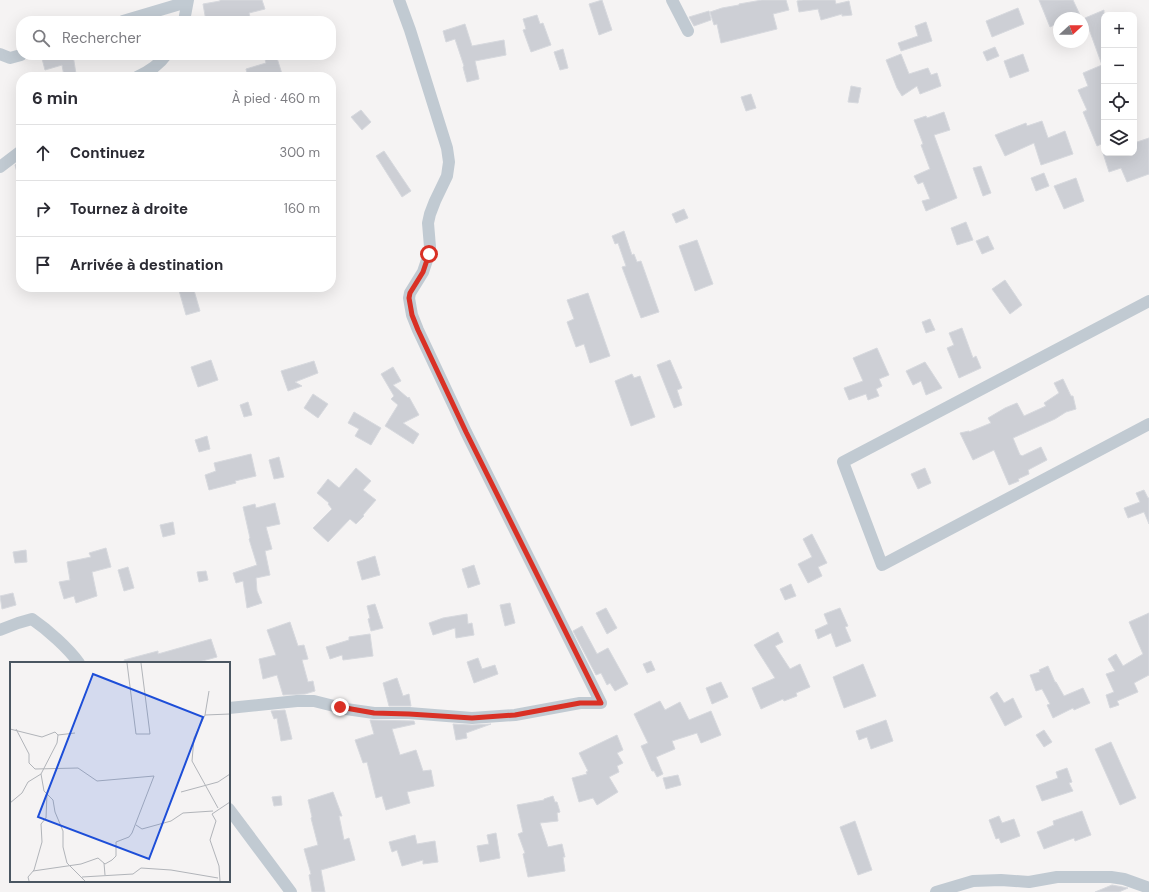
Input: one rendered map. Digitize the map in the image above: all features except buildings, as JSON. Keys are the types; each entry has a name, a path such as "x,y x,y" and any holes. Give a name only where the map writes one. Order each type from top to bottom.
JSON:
{"street":[{"path":"230,708 297,701 314,701 346,709 374,713 472,718 515,715 580,703 601,703 466,432 412,315 409,298 410,293 423,272 429,254 430,247 428,223 430,214 447,176 449,162 445,141 399,0"},
{"path":"672,0 688,31"},
{"path":"139,16 188,1 185,16"},
{"path":"0,54 10,58 16,56"},
{"path":"147,72 163,60"},
{"path":"0,167 16,155"},
{"path":"1149,301 843,462 882,565 1149,424"},
{"path":"0,630 32,619 61,644 78,662"},
{"path":"230,810 291,892"},
{"path":"936,892 973,881 1001,880 1030,882 1057,877 1111,877 1124,879 1149,888"}],"route":[{"path":"340,707 374,713 472,718 515,715 580,703 601,703 466,432 412,315 409,298 410,293 423,272 429,254"}]}
